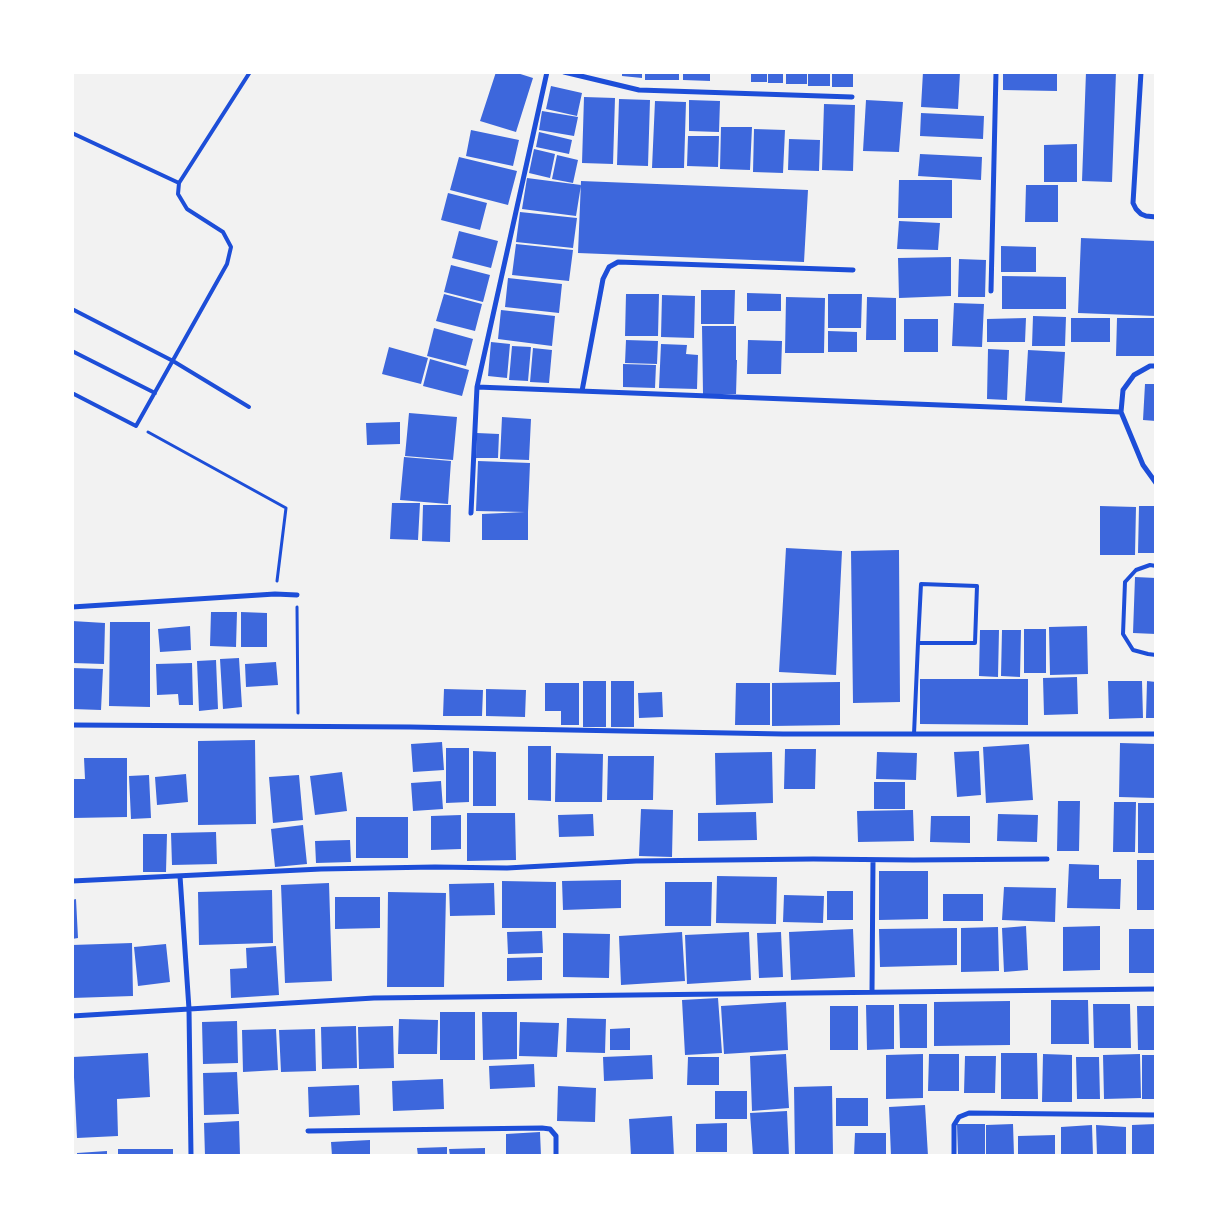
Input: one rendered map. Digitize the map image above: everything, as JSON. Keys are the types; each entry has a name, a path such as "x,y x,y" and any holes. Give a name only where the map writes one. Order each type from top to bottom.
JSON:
{"street":[{"path":"471,513 477,387 547,72"},
{"path":"564,72 639,90 852,97"},
{"path":"991,291 996,72"},
{"path":"1141,72 1133,203 1142,214 1156,217"},
{"path":"582,391 603,279 609,267 618,262 853,270"},
{"path":"1156,366 1150,366 1134,375 1123,390 1121,412 1143,465 1156,483"},
{"path":"477,387 1121,412"},
{"path":"72,607 275,594 297,595"},
{"path":"72,725 420,727 782,734 1156,734"},
{"path":"72,881 321,869 507,868 636,861 1048,859"},
{"path":"872,992 873,860"},
{"path":"180,876 190,1009 191,1156"},
{"path":"72,1016 374,998 1156,989"},
{"path":"954,1156 954,1125 959,1117 969,1113 1156,1115"},
{"path":"308,1131 542,1128 550,1129 556,1136 556,1156"}],"lane":[{"path":"72,393 136,426 227,264 231,248 223,232 187,208 178,194 179,183 250,72"},
{"path":"72,133 179,183"},
{"path":"72,309 173,361 249,407"},
{"path":"72,351 155,393"},
{"path":"1156,566 1150,565 1136,570 1125,582 1123,634 1133,650 1156,655"},
{"path":"914,734 918,642 921,584 977,586 975,643 918,642"}],"path":[{"path":"136,426 286,508 275,594"},
{"path":"297,595 299,726"}],"building":[{"path":"496,72 514,72 533,78 516,132 480,121"},
{"path":"622,72 642,72 642,78 622,76"},
{"path":"645,72 679,72 679,80 645,80"},
{"path":"683,72 710,72 710,81 683,80"},
{"path":"751,72 767,72 767,82 751,82"},
{"path":"768,72 783,72 783,83 768,83"},
{"path":"786,72 807,72 807,84 786,84"},
{"path":"808,72 830,72 830,86 808,86"},
{"path":"832,72 853,72 853,87 832,87"},
{"path":"923,72 960,72 958,109 921,107"},
{"path":"1003,72 1057,72 1057,91 1003,90"},
{"path":"1086,72 1116,72 1112,182 1082,181"},
{"path":"551,86 582,93 577,116 546,109"},
{"path":"584,97 615,98 613,164 582,163"},
{"path":"619,99 650,100 648,166 617,165"},
{"path":"689,100 720,101 719,132 689,131"},
{"path":"866,100 903,102 899,152 863,151"},
{"path":"655,101 686,102 684,168 652,168"},
{"path":"824,104 855,105 853,171 822,170"},
{"path":"542,111 578,117 574,136 539,130"},
{"path":"921,113 984,116 983,139 920,136"},
{"path":"721,127 752,127 750,170 720,169"},
{"path":"754,129 785,130 783,173 753,172"},
{"path":"471,130 519,140 513,166 466,156"},
{"path":"539,132 572,140 569,154 536,147"},
{"path":"688,136 719,136 718,167 687,166"},
{"path":"789,139 820,140 819,171 788,170"},
{"path":"1077,144 1077,182 1044,182 1044,145"},
{"path":"534,149 555,154 550,178 529,173"},
{"path":"920,154 982,157 981,180 918,176"},
{"path":"557,155 578,160 573,183 552,179"},
{"path":"459,157 517,171 508,205 450,190"},
{"path":"527,178 581,185 576,216 522,209"},
{"path":"899,180 952,180 952,218 898,218"},
{"path":"581,181 808,190 804,262 578,253"},
{"path":"1026,185 1058,185 1058,222 1025,222"},
{"path":"448,193 487,203 480,230 441,220"},
{"path":"520,212 577,218 573,248 516,242"},
{"path":"899,221 940,223 938,250 897,249"},
{"path":"459,231 498,241 491,268 452,258"},
{"path":"1081,238 1156,241 1156,316 1078,313"},
{"path":"516,244 573,250 569,281 512,275"},
{"path":"1001,246 1036,247 1036,272 1001,272"},
{"path":"951,257 951,296 899,298 898,258"},
{"path":"959,259 986,260 985,297 958,297"},
{"path":"451,265 490,275 483,302 444,292"},
{"path":"1002,276 1066,277 1066,309 1002,309"},
{"path":"508,278 562,284 559,313 505,307"},
{"path":"701,290 735,290 734,324 701,324"},
{"path":"747,293 781,294 781,311 747,311"},
{"path":"444,294 482,304 475,331 436,321"},
{"path":"626,294 659,294 658,336 625,336"},
{"path":"828,294 862,294 861,328 828,328"},
{"path":"662,295 695,296 694,338 661,337"},
{"path":"786,297 825,298 824,353 785,353"},
{"path":"867,297 896,298 896,340 866,340"},
{"path":"954,303 984,304 982,347 952,346"},
{"path":"501,310 555,316 552,346 498,339"},
{"path":"1033,316 1066,317 1065,346 1032,346"},
{"path":"1026,318 1025,342 987,342 987,319"},
{"path":"1071,318 1110,318 1110,342 1071,342"},
{"path":"1117,318 1156,318 1156,356 1116,356"},
{"path":"904,319 938,319 938,352 904,352"},
{"path":"702,326 736,326 736,394 703,394"},
{"path":"434,328 473,339 466,366 427,356"},
{"path":"828,331 857,332 857,352 828,352"},
{"path":"626,340 658,341 657,364 625,363"},
{"path":"748,340 782,341 781,374 747,374"},
{"path":"491,342 510,344 507,378 488,376"},
{"path":"661,344 687,345 686,354 698,355 697,389 659,388"},
{"path":"512,346 531,347 528,381 509,380"},
{"path":"389,347 428,358 421,384 382,374"},
{"path":"533,348 552,350 549,383 530,382"},
{"path":"988,349 1009,350 1007,400 987,399"},
{"path":"1028,350 1065,352 1062,403 1025,401"},
{"path":"430,359 469,370 462,396 423,386"},
{"path":"623,364 656,365 655,388 623,387"},
{"path":"1145,384 1156,384 1156,421 1143,420"},
{"path":"409,413 457,417 453,460 405,456"},
{"path":"502,417 531,419 529,460 500,459"},
{"path":"400,422 400,444 367,445 366,423"},
{"path":"477,433 499,434 498,458 476,458"},
{"path":"404,457 451,461 448,504 400,500"},
{"path":"478,461 530,463 528,540 482,540 482,514 525,512 476,511"},
{"path":"392,503 420,503 418,540 390,539"},
{"path":"423,505 451,505 450,542 422,541"},
{"path":"1100,506 1136,507 1135,555 1100,555"},
{"path":"1139,506 1156,506 1156,553 1138,553"},
{"path":"786,548 842,551 836,675 779,672"},
{"path":"899,550 900,702 853,703 851,551"},
{"path":"1135,577 1156,578 1156,634 1133,633"},
{"path":"211,612 237,612 236,647 210,646"},
{"path":"241,612 267,613 267,647 241,647"},
{"path":"72,621 105,623 104,664 72,663"},
{"path":"110,622 150,622 150,707 109,706"},
{"path":"190,626 191,650 160,652 158,629"},
{"path":"1087,626 1088,674 1050,675 1049,627"},
{"path":"1024,629 1046,629 1046,673 1024,673"},
{"path":"980,630 999,630 998,677 979,676"},
{"path":"1002,630 1021,630 1020,677 1001,676"},
{"path":"239,658 242,707 223,709 220,659"},
{"path":"216,660 218,709 199,711 197,661"},
{"path":"276,662 278,685 246,687 245,664"},
{"path":"192,663 193,705 179,705 178,694 157,695 156,664"},
{"path":"72,668 103,669 101,710 72,709"},
{"path":"1077,677 1078,714 1044,715 1043,678"},
{"path":"920,679 1028,679 1028,725 920,724"},
{"path":"583,681 606,681 606,727 583,727"},
{"path":"611,681 634,681 634,727 611,727"},
{"path":"1108,681 1142,681 1143,718 1109,719"},
{"path":"1147,681 1156,682 1156,718 1146,718"},
{"path":"840,682 840,725 772,726 772,683"},
{"path":"545,683 579,683 579,725 561,725 561,711 545,711"},
{"path":"736,683 770,683 770,725 735,725"},
{"path":"444,689 483,690 482,716 443,716"},
{"path":"486,689 526,690 525,717 486,716"},
{"path":"662,692 663,717 639,718 638,693"},
{"path":"255,740 256,824 198,825 198,741"},
{"path":"442,742 444,770 413,772 411,744"},
{"path":"1120,743 1156,744 1156,798 1119,797"},
{"path":"1029,744 1033,800 986,803 983,747"},
{"path":"528,746 551,746 551,801 528,800"},
{"path":"446,748 469,748 469,802 446,803"},
{"path":"785,749 816,749 815,789 784,789"},
{"path":"473,751 496,752 496,806 473,806"},
{"path":"979,751 981,795 957,797 954,752"},
{"path":"772,752 773,803 716,805 715,753"},
{"path":"877,752 917,753 916,780 876,779"},
{"path":"556,753 603,754 602,802 555,802"},
{"path":"608,756 654,756 653,800 607,800"},
{"path":"84,758 127,758 127,817 73,818 73,779 85,779"},
{"path":"342,772 347,811 315,815 310,776"},
{"path":"186,774 188,802 157,805 155,777"},
{"path":"149,775 151,818 131,819 129,776"},
{"path":"299,775 303,820 273,823 269,777"},
{"path":"441,781 443,809 413,811 411,783"},
{"path":"874,782 905,782 905,809 874,809"},
{"path":"1058,801 1080,801 1079,851 1057,851"},
{"path":"1114,802 1136,802 1135,852 1113,852"},
{"path":"1138,803 1156,803 1156,853 1138,853"},
{"path":"641,809 673,810 672,857 639,856"},
{"path":"913,810 914,841 858,842 857,811"},
{"path":"756,812 757,840 698,841 698,813"},
{"path":"467,813 515,813 516,860 467,861"},
{"path":"593,814 594,836 559,837 558,815"},
{"path":"998,814 1038,815 1037,842 997,841"},
{"path":"461,815 461,849 431,850 431,816"},
{"path":"931,816 970,816 970,843 930,842"},
{"path":"356,817 408,817 408,858 356,858"},
{"path":"303,825 307,864 275,867 271,829"},
{"path":"216,832 217,864 172,865 171,833"},
{"path":"143,834 167,834 166,872 143,872"},
{"path":"350,840 351,862 316,863 315,841"},
{"path":"1137,860 1156,860 1156,910 1137,910"},
{"path":"1069,864 1099,865 1099,879 1121,879 1120,909 1067,908"},
{"path":"879,871 928,871 928,919 879,920"},
{"path":"717,876 777,877 776,924 716,923"},
{"path":"621,880 621,908 563,910 562,881"},
{"path":"502,881 556,882 556,928 502,928"},
{"path":"665,882 712,882 711,926 665,926"},
{"path":"329,883 332,981 285,983 281,885"},
{"path":"494,883 495,915 450,916 449,884"},
{"path":"1004,887 1056,888 1055,922 1002,920"},
{"path":"272,890 273,943 199,945 198,892"},
{"path":"827,891 853,891 853,920 827,920"},
{"path":"388,892 446,893 444,987 387,987"},
{"path":"943,894 983,894 983,921 943,921"},
{"path":"784,895 824,896 823,923 783,922"},
{"path":"335,897 380,897 380,928 335,929"},
{"path":"76,899 78,938 72,939 72,900"},
{"path":"1026,926 1028,970 1004,972 1002,928"},
{"path":"1100,926 1100,970 1063,971 1063,927"},
{"path":"998,927 999,971 961,972 961,928"},
{"path":"957,928 957,965 880,967 879,929"},
{"path":"853,929 855,977 791,980 789,932"},
{"path":"1129,929 1156,929 1156,973 1129,973"},
{"path":"542,931 543,953 508,954 507,932"},
{"path":"682,932 685,981 621,985 619,936"},
{"path":"749,932 751,980 687,984 685,935"},
{"path":"781,932 783,977 759,978 757,933"},
{"path":"563,933 610,934 609,978 563,977"},
{"path":"132,943 133,996 72,998 72,945"},
{"path":"166,944 170,982 138,986 134,947"},
{"path":"276,946 279,995 231,998 230,969 247,968 246,948"},
{"path":"542,957 542,980 507,981 507,958"},
{"path":"718,998 722,1053 685,1055 682,1000"},
{"path":"1051,1000 1088,1000 1089,1044 1051,1044"},
{"path":"1010,1001 1010,1045 934,1046 934,1002"},
{"path":"786,1002 788,1050 724,1054 721,1006"},
{"path":"899,1004 927,1004 927,1048 900,1048"},
{"path":"1093,1004 1130,1004 1131,1048 1094,1048"},
{"path":"866,1005 894,1005 894,1049 867,1050"},
{"path":"830,1006 858,1006 858,1050 830,1050"},
{"path":"1137,1006 1156,1006 1156,1050 1138,1050"},
{"path":"440,1012 475,1012 475,1060 440,1060"},
{"path":"482,1012 517,1012 517,1059 483,1060"},
{"path":"567,1018 606,1019 605,1053 566,1052"},
{"path":"399,1019 438,1020 437,1054 398,1054"},
{"path":"237,1021 238,1063 203,1064 202,1022"},
{"path":"520,1022 559,1023 557,1057 519,1056"},
{"path":"356,1026 357,1068 322,1069 321,1027"},
{"path":"393,1026 394,1068 359,1069 358,1027"},
{"path":"630,1028 630,1050 610,1050 610,1029"},
{"path":"276,1029 278,1070 243,1072 242,1030"},
{"path":"315,1029 316,1071 281,1072 279,1030"},
{"path":"148,1053 150,1097 117,1099 118,1136 77,1138 73,1057"},
{"path":"1001,1053 1037,1053 1038,1099 1001,1099"},
{"path":"786,1054 789,1108 752,1111 750,1056"},
{"path":"923,1054 923,1098 886,1099 886,1055"},
{"path":"929,1054 959,1054 959,1091 928,1091"},
{"path":"1043,1054 1072,1055 1072,1102 1042,1102"},
{"path":"1140,1054 1141,1098 1104,1099 1103,1055"},
{"path":"652,1055 653,1079 604,1081 603,1057"},
{"path":"1142,1055 1156,1055 1156,1099 1142,1099"},
{"path":"965,1056 996,1056 995,1093 964,1093"},
{"path":"688,1057 719,1057 719,1085 687,1085"},
{"path":"1076,1057 1099,1057 1100,1099 1077,1099"},
{"path":"534,1064 535,1087 490,1089 489,1066"},
{"path":"237,1072 239,1114 204,1115 203,1073"},
{"path":"443,1079 444,1109 393,1111 392,1081"},
{"path":"359,1085 360,1115 309,1117 308,1087"},
{"path":"558,1086 596,1088 595,1122 557,1121"},
{"path":"832,1086 833,1156 795,1156 794,1087"},
{"path":"715,1091 747,1091 747,1119 715,1119"},
{"path":"836,1098 868,1098 868,1126 836,1126"},
{"path":"925,1105 928,1156 891,1156 889,1107"},
{"path":"787,1111 789,1156 753,1156 750,1113"},
{"path":"672,1116 674,1156 631,1156 629,1119"},
{"path":"239,1121 240,1156 205,1156 204,1123"},
{"path":"727,1123 727,1152 696,1152 696,1124"},
{"path":"957,1124 985,1124 985,1156 958,1156"},
{"path":"1013,1124 1014,1156 986,1156 986,1125"},
{"path":"1156,1124 1156,1156 1132,1156 1132,1125"},
{"path":"1092,1125 1093,1156 1061,1156 1061,1127"},
{"path":"1096,1125 1126,1127 1126,1156 1097,1156"},
{"path":"540,1132 541,1156 506,1156 506,1134"},
{"path":"855,1133 886,1133 886,1156 854,1156"},
{"path":"1055,1135 1055,1156 1018,1156 1018,1136"},
{"path":"370,1140 370,1156 332,1156 331,1142"},
{"path":"447,1147 447,1156 418,1156 417,1148"},
{"path":"485,1148 485,1156 450,1156 449,1149"},
{"path":"118,1149 173,1149 173,1156 118,1156"},
{"path":"107,1151 107,1156 77,1156 77,1153"}]}
